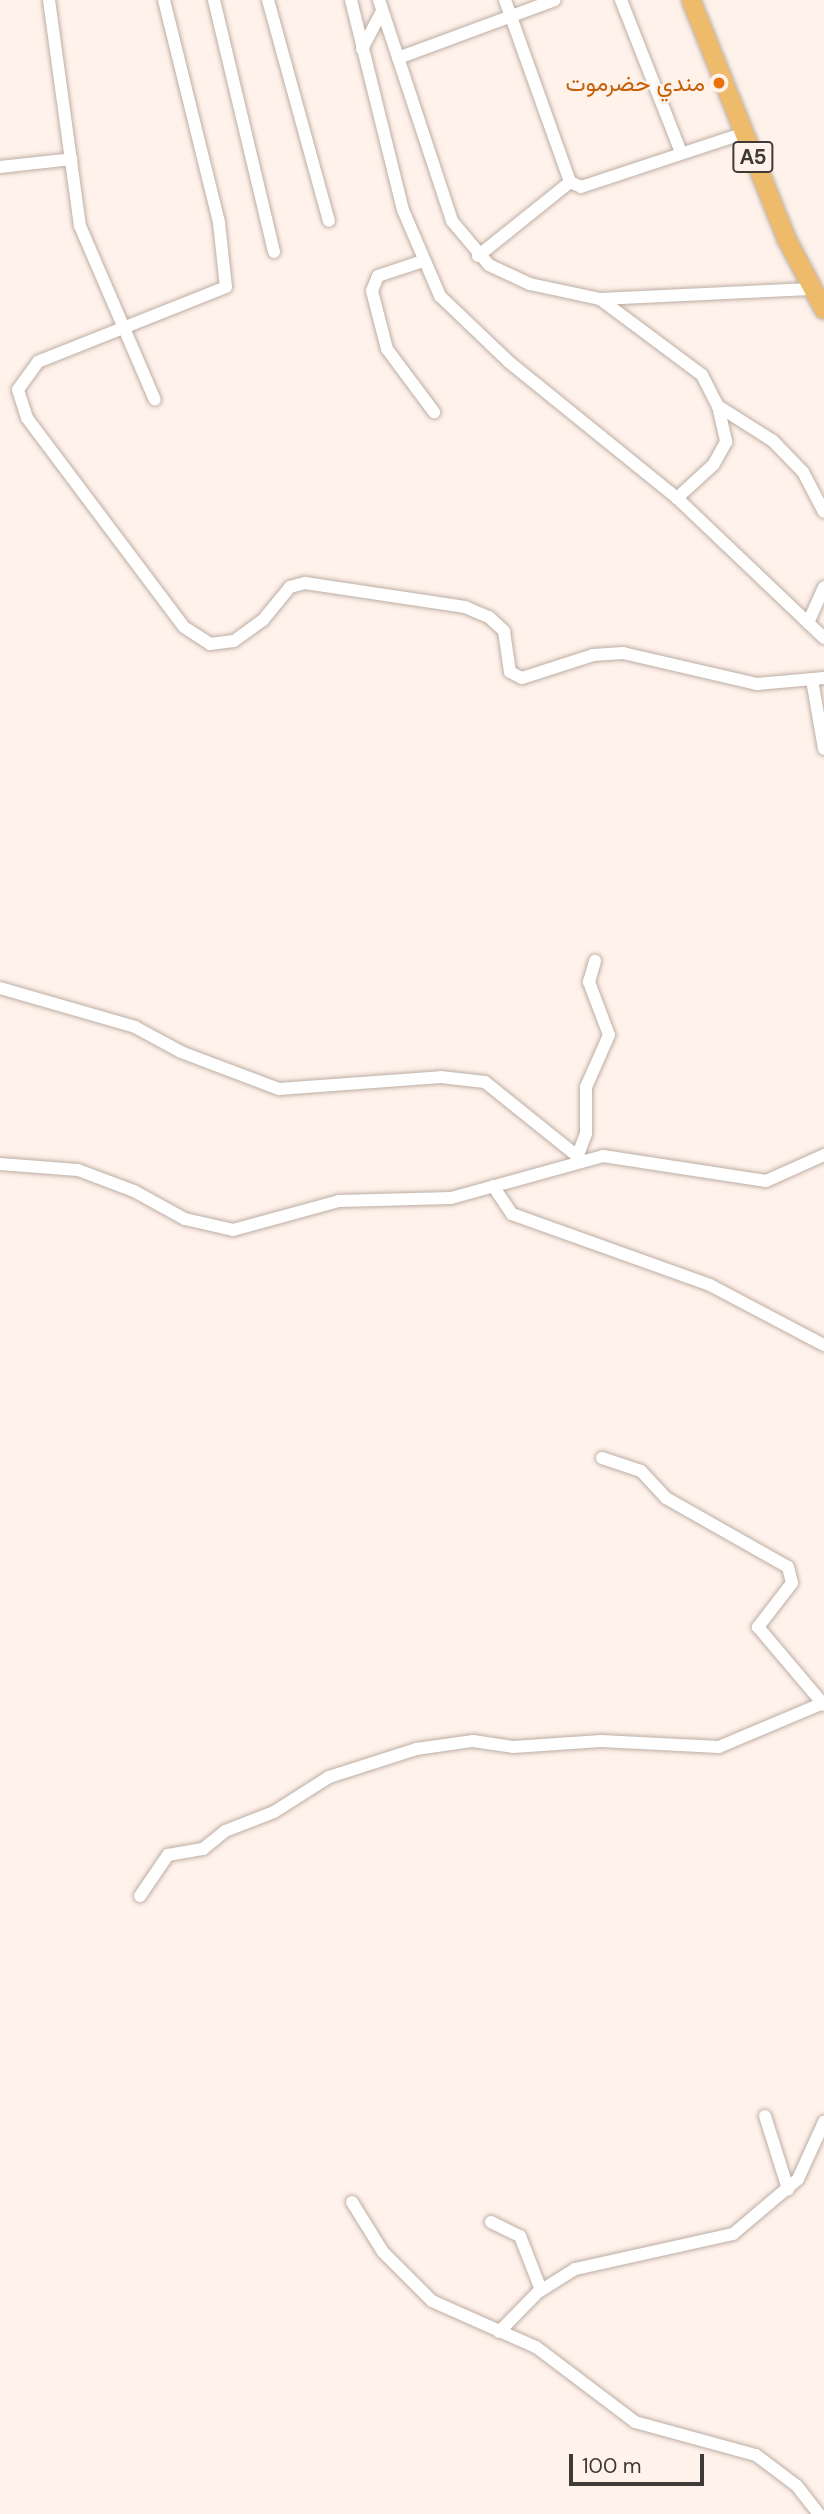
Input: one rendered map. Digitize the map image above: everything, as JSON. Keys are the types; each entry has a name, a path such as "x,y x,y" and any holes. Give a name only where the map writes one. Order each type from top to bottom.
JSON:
{"highway":[{"name":"A5","path":"691,0 744,133 817,290"},
{"name":"A5","path":"700,0 824,310"}],"street":[{"path":"49,0 80,226 126,326 155,400"},
{"path":"164,0 227,280 215,296 126,326 29,368 19,402 197,639 210,644 246,634 290,587 305,583 386,592 489,617 503,631 510,672 522,678 593,655 623,653 757,684 818,679 824,749"},
{"path":"214,0 274,252"},
{"path":"268,0 330,221"},
{"path":"351,0 420,262 461,321 677,498 824,638"},
{"path":"505,0 570,182 581,187 744,133"},
{"path":"398,58 555,0"},
{"path":"621,0 681,152"},
{"path":"362,49 380,5"},
{"path":"380,5 452,221 478,256 509,278 600,299 817,290"},
{"path":"0,167 72,159"},
{"path":"478,256 570,182"},
{"path":"420,262 378,276 372,291 387,349 434,412"},
{"path":"600,299 702,375 719,406 726,442 713,465 677,498"},
{"path":"719,406 773,441 803,472 824,512"},
{"path":"808,623 824,587"},
{"path":"580,1156 586,1134 586,1087 609,1035 589,982 594,961"},
{"path":"0,988 135,1027 193,1058 279,1089 441,1077 485,1082 580,1156"},
{"path":"0,1164 78,1170 134,1191 185,1219 233,1230 321,1204 432,1201 493,1186 580,1156 618,1156 766,1181 824,1155"},
{"path":"493,1186 512,1214 562,1227 710,1285 824,1345"},
{"path":"140,1896 168,1856 203,1849 225,1831 274,1812 329,1777 416,1749 472,1741 513,1747 601,1741 719,1747 823,1705 758,1627 792,1583 788,1567 666,1498 641,1471 602,1458"},
{"path":"765,2116 788,2189"},
{"path":"499,2332 541,2290 575,2269 726,2238 788,2189 802,2174 824,2122"},
{"path":"352,2203 366,2230 419,2292 499,2332 536,2347 635,2422 756,2455 797,2486 820,2514"},
{"path":"491,2221 520,2236 541,2290"}],"place":[{"name":"مندي حضرموت","path":"719,83"}]}
